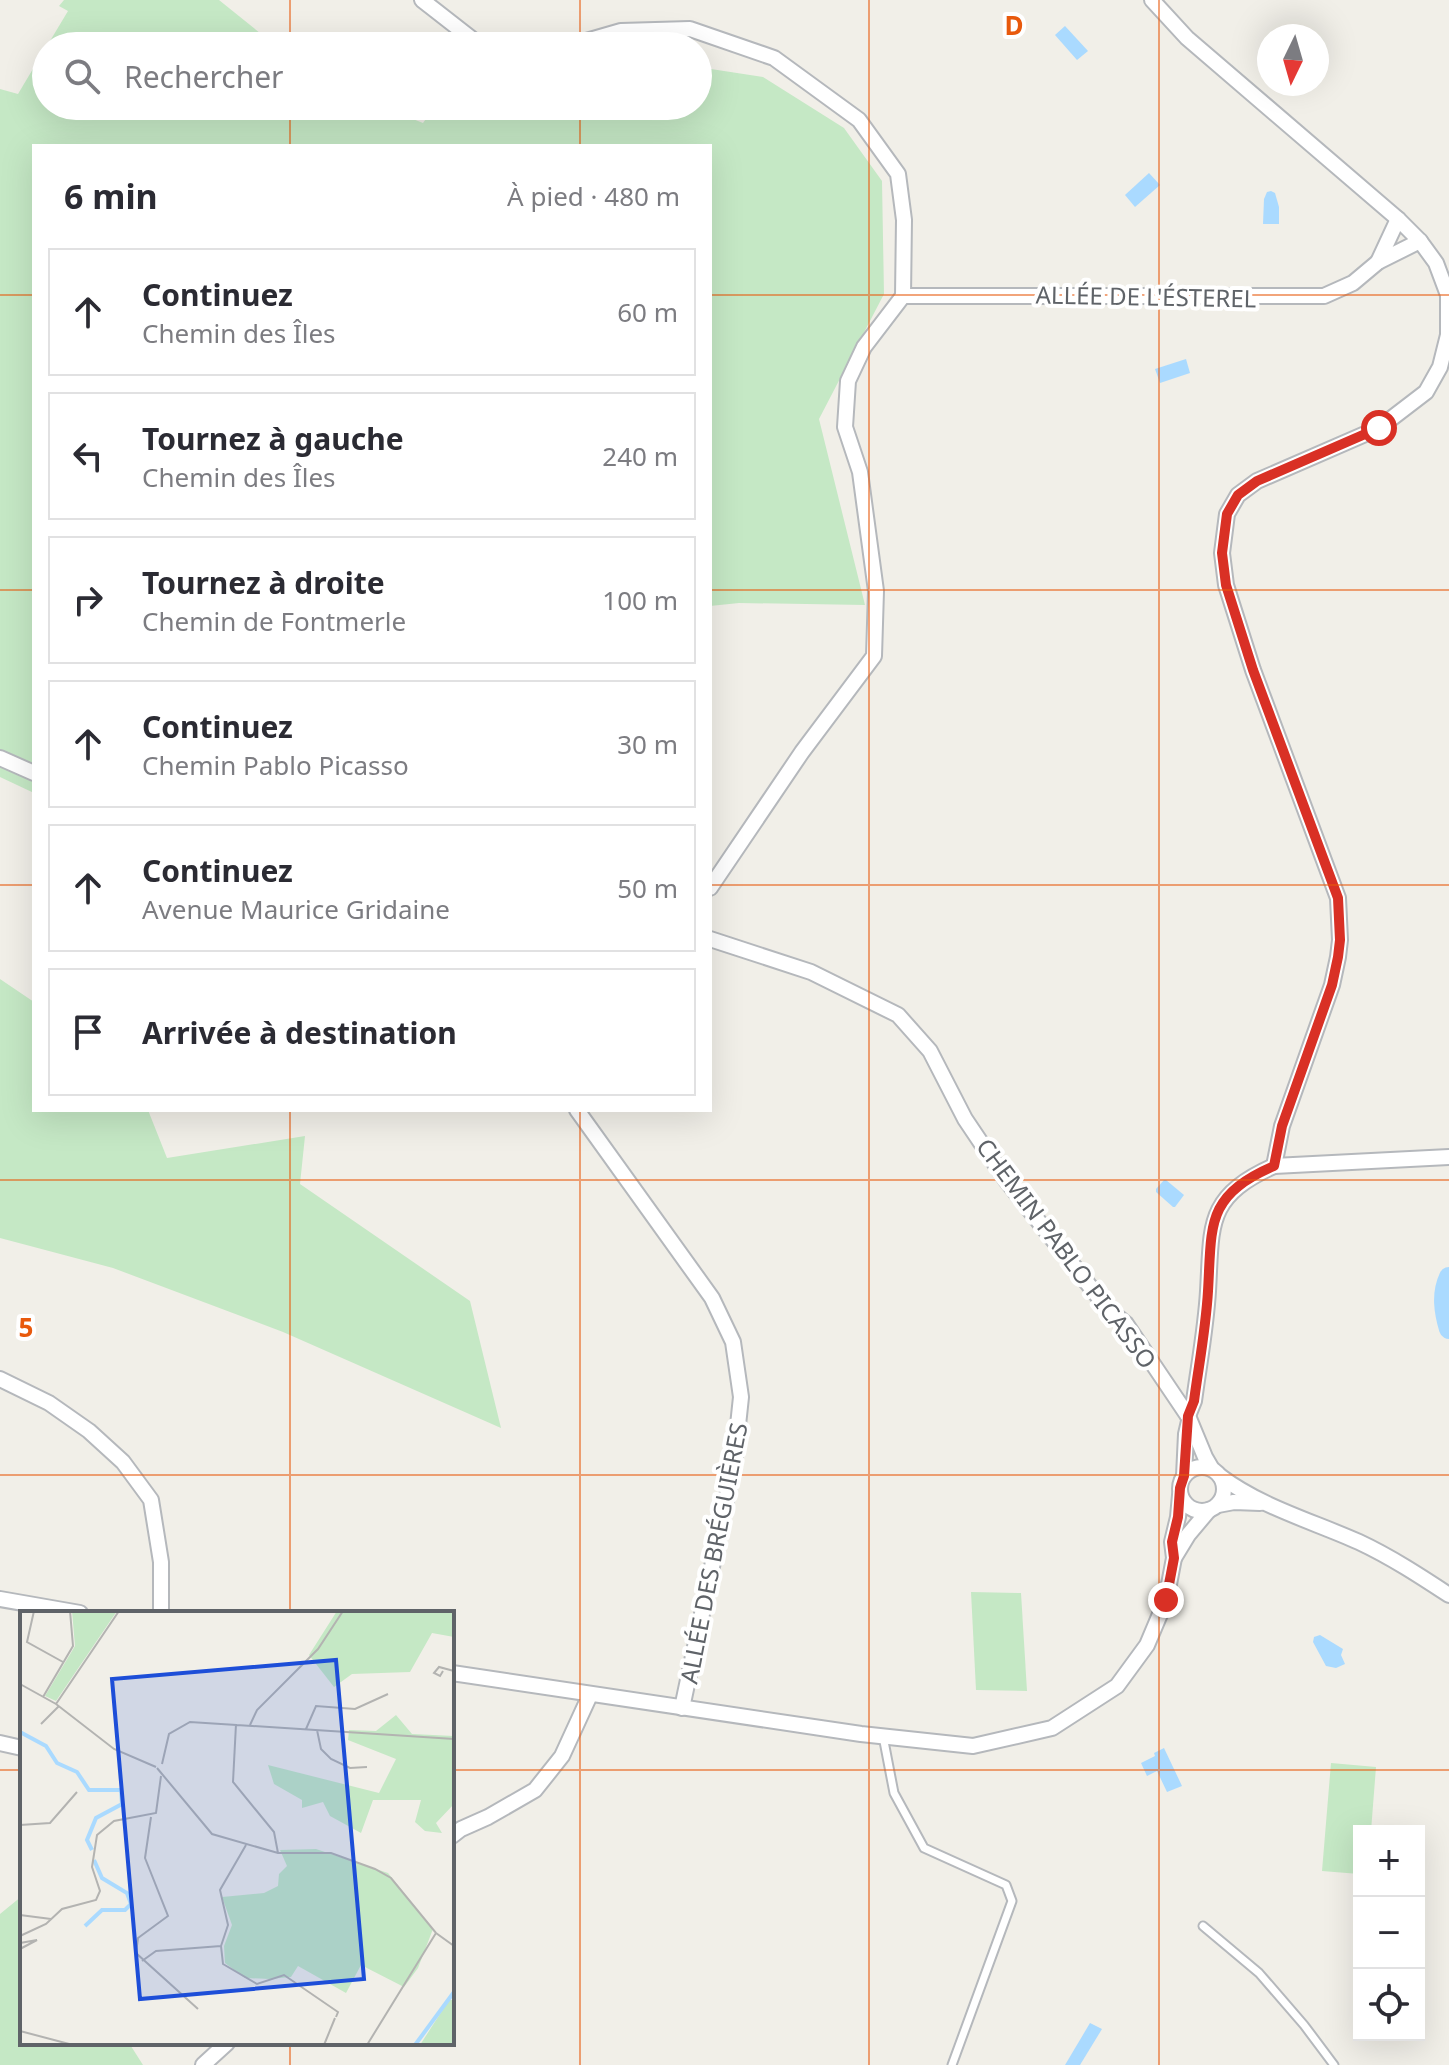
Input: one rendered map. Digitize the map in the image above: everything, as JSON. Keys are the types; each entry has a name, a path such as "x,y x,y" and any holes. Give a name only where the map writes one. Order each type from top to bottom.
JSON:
{"street":[{"path":"422,0 463,32"},
{"path":"1152,0 1187,38 1398,219 1436,263 1448,295 1449,335 1440,367 1426,392 1379,428 1257,481 1238,495 1227,514 1222,553 1226,585 1253,670 1338,898 1340,940 1332,985 1282,1126 1274,1166"},
{"path":"618,32 690,29 699,32"},
{"path":"712,37 774,58 859,120 898,174 904,220 903,296 864,347 848,381 845,427 860,472 876,591 874,656 802,752 712,885"},
{"name":"ALLÉE DE L'ÉSTEREL","path":"1378,262 1398,219"},
{"name":"ALLÉE DE L'ÉSTEREL","path":"903,296 1324,296 1353,283 1378,262 1420,241"},
{"path":"0,758 32,772"},
{"name":"CHEMIN PABLO PICASSO","path":"712,940 811,972 898,1015 930,1051 965,1119 1006,1180 1107,1308 1126,1324 1188,1419 1205,1457 1216,1472"},
{"name":"ALLÉE DES BRÉGUIÈRES","path":"578,1112 712,1298 733,1342 741,1397 734,1463 682,1708"},
{"path":"454,1673 682,1708 973,1746 1052,1728 1117,1686 1147,1645 1166,1600 1184,1476 1188,1419 1194,1401 1208,1291 1212,1224 1226,1198 1253,1175 1274,1166 1449,1157"},
{"path":"0,1379 49,1403 89,1431 123,1462 151,1500 161,1562 161,1611"},
{"path":"1184,1476 1197,1467 1216,1472 1265,1504 1358,1542 1449,1595"},
{"path":"1174,1558 1188,1535 1222,1500 1225,1488 1216,1472"},
{"path":"1180,1495 1188,1507 1195,1510 1246,1501 1265,1504"},
{"path":"0,1599 69,1611"},
{"path":"454,1834 535,1790 562,1756 590,1695"},
{"path":"0,1743 20,1748"},
{"path":"203,2065 225,2045"}],"lane":[{"path":"883,1736 894,1793 924,1848 1006,1885 1012,1901 952,2065"},
{"path":"1203,1926 1259,1973 1334,2065"}],"green space":[{"path":"64,0 219,0 259,32 55,32 68,11 59,6"},
{"path":"712,69 763,77 844,128 882,181 884,294 819,419 865,605 739,603 712,606 712,144 32,144 32,792 0,777 0,89 18,94 32,70 32,120 415,120 423,123 425,120 712,120"},
{"path":"0,979 32,1001 32,1112 149,1112 167,1158 305,1136 300,1184 470,1301 501,1428 283,1332 113,1268 0,1238"},
{"path":"971,1592 1021,1593 1027,1691 976,1690"},
{"path":"1331,1763 1376,1767 1371,1825 1353,1825 1353,1874 1322,1871"},
{"path":"20,1898 20,2045 130,2045 143,2065 0,2065 0,1914"}],"water":[{"path":"1065,26 1088,51 1077,60 1055,35"},
{"path":"1149,173 1160,185 1135,207 1125,195"},
{"path":"1271,191 1275,193 1279,207 1279,224 1263,224 1264,199"},
{"path":"1186,359 1190,373 1160,383 1155,369"},
{"path":"1164,1180 1184,1195 1175,1207 1156,1192"},
{"path":"1320,1635 1343,1649 1341,1655 1345,1664 1336,1668 1326,1666 1313,1642 1314,1637"},
{"path":"1164,1748 1182,1786 1167,1792 1157,1771 1147,1776 1141,1763"},
{"path":"1090,2023 1102,2029 1080,2065 1065,2065"}],"waterway":[{"path":"1449,1277 1444,1303 1449,1329"}],"route":[{"path":"1166,1600 1184,1476 1188,1416 1194,1401 1208,1291 1212,1224 1226,1198 1242,1183 1274,1166 1282,1126 1332,985 1340,940 1338,898 1253,670 1226,585 1222,553 1227,514 1238,495 1257,481 1379,428"}]}
